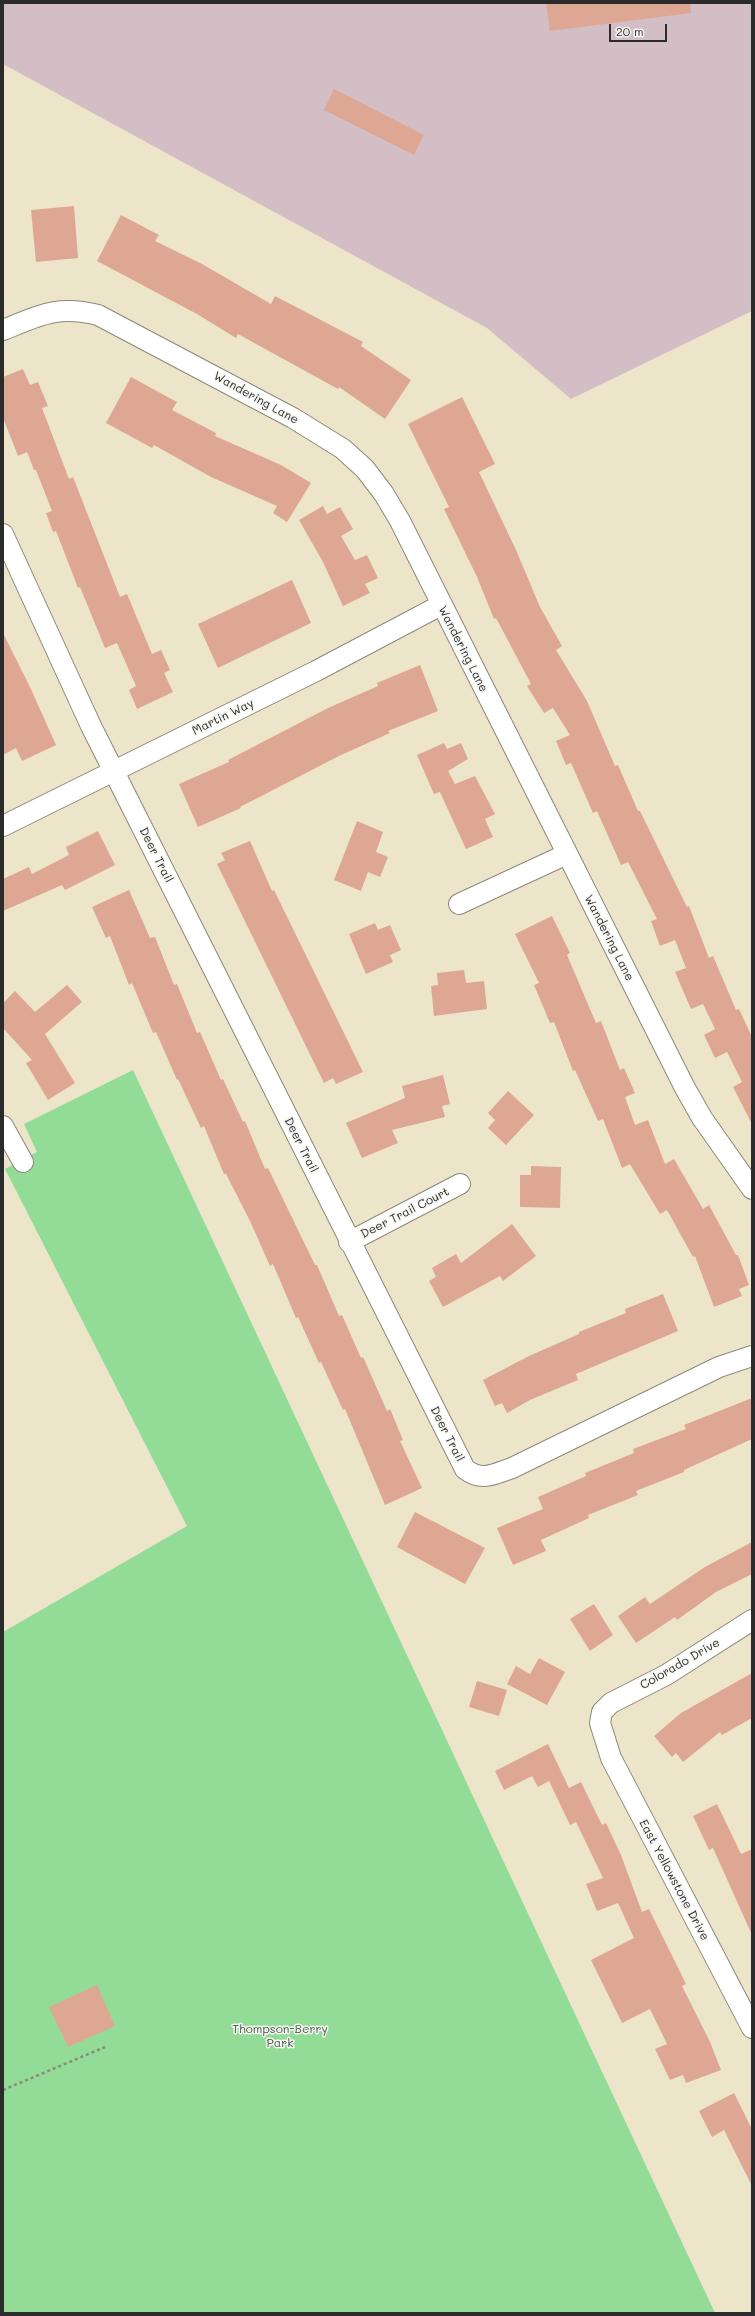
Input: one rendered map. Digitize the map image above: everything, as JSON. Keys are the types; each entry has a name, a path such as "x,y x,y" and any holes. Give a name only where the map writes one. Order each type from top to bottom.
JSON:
{"street":[{"name":"Wandering Lane","path":"3,330 38,316 59,310 78,310 98,315 292,418 337,445 365,469 384,494 400,521 441,606 689,1094 702,1118 752,1189"},
{"name":"Deer Trail","path":"3,534 114,771 349,1242 459,1460 465,1469 474,1476 486,1477 512,1468 719,1367 752,1356"},
{"name":"Martin Way","path":"3,826 316,671 441,606"},
{"path":"459,904 567,854"},
{"path":"3,1126 23,1162"},
{"name":"Deer Trail Court","path":"349,1242 460,1184"},
{"name":"Colorado Drive","path":"601,1729 600,1723 602,1712 611,1703 666,1675 752,1620"},
{"name":"East Yellowstone Drive","path":"601,1729 611,1758 752,2028"}],"path":[{"path":"3,2090 105,2047"}],"shaded area":[{"path":"3,3 752,3 752,311 571,399 487,328 3,64"}],"green space":[{"name":"Thompson-Berry Park","path":"133,1070 715,2313 3,2313 3,1632 187,1526 5,1169 37,1152 24,1124"}],"building":[{"path":"546,3 690,3 691,13 550,31"},
{"path":"334,89 424,135 414,155 324,110"},
{"path":"74,206 78,258 36,262 31,210"},
{"path":"121,215 159,235 155,241 202,264 271,304 275,296 363,342 361,346 411,380 385,419 339,387 338,389 238,334 236,338 197,314 97,261"},
{"path":"23,369 30,385 38,382 48,406 42,408 69,479 73,477 120,597 127,594 152,654 161,650 170,670 164,673 173,692 137,709 129,690 136,686 117,643 105,648 80,587 78,588 56,531 53,532 46,513 52,511 36,470 34,470 27,452 18,456 3,418 3,377"},
{"path":"131,377 177,402 172,410 216,433 215,436 281,465 311,483 287,522 273,513 277,506 211,477 154,445 152,448 106,423"},
{"path":"462,397 495,464 479,472 516,550 540,607 562,646 556,650 587,701 615,766 618,765 638,811 640,811 687,907 689,906 709,958 713,956 736,1010 739,1009 752,1037 752,1124 733,1087 742,1082 727,1052 715,1058 704,1035 715,1029 703,1004 691,1009 675,972 686,968 675,940 660,946 651,921 657,919 628,862 621,865 597,811 593,813 571,763 566,765 556,741 570,735 553,708 544,713 527,686 531,684 496,618 494,619 477,577 444,509 449,507 408,424"},
{"path":"323,506 327,514 340,507 353,529 341,536 355,560 367,555 378,578 365,584 370,593 343,606 323,562 299,520"},
{"path":"292,580 311,623 218,668 198,624"},
{"path":"3,633 30,687 56,745 22,761 16,748 3,755"},
{"path":"420,665 438,711 388,731 390,733 339,756 240,807 241,808 198,827 179,784 229,762 228,760 328,708 378,686 377,683"},
{"path":"444,743 447,749 461,743 468,759 448,771 455,784 475,776 495,814 485,819 493,837 466,849 440,792 434,794 417,755"},
{"path":"357,821 383,832 376,852 388,857 380,877 368,872 361,891 334,880"},
{"path":"98,831 115,865 65,890 62,885 3,911 3,879 29,867 32,874 69,855 66,847"},
{"path":"250,841 272,891 274,890 363,1072 336,1084 333,1078 324,1083 217,864 225,860 221,853"},
{"path":"129,890 150,938 155,937 174,985 177,984 197,1033 200,1032 221,1080 223,1079 243,1122 245,1121 265,1169 268,1168 315,1265 317,1265 339,1316 342,1315 387,1411 390,1409 403,1440 400,1441 422,1488 385,1505 345,1409 343,1410 298,1317 296,1318 273,1264 270,1266 250,1221 226,1174 224,1174 204,1126 201,1128 178,1079 177,1080 156,1032 153,1033 132,983 129,985 110,936 106,938 92,907"},
{"path":"552,916 570,953 567,955 596,1023 601,1021 620,1070 624,1068 635,1093 625,1097 635,1125 648,1120 665,1164 674,1159 703,1209 709,1205 736,1255 738,1255 749,1285 739,1289 742,1296 714,1307 695,1256 693,1257 667,1210 660,1214 630,1164 622,1168 603,1119 598,1121 575,1070 573,1071 554,1022 550,1023 534,985 539,983 515,934"},
{"path":"375,923 378,930 390,925 401,950 390,955 393,962 366,974 349,934"},
{"path":"464,970 466,983 484,981 487,1009 434,1016 431,986 438,985 437,973"},
{"path":"67,985 82,1002 45,1034 75,1083 48,1100 26,1063 32,1060 3,1028 3,1003 15,991 35,1012"},
{"path":"443,1075 450,1104 442,1106 445,1117 392,1130 398,1143 362,1158 346,1123 405,1098 402,1086"},
{"path":"508,1091 534,1115 506,1145 488,1128 495,1120 488,1113"},
{"path":"531,1166 561,1167 560,1208 520,1207 520,1175 531,1175"},
{"path":"512,1224 536,1256 503,1281 500,1276 443,1307 429,1281 436,1277 432,1268 456,1254 461,1263"},
{"path":"663,1294 678,1331 576,1374 578,1380 530,1400 507,1413 502,1403 495,1406 483,1380 529,1356 579,1334 579,1332 626,1313 625,1309"},
{"path":"752,1398 752,1439 684,1470 684,1472 636,1491 638,1495 588,1515 589,1518 541,1540 546,1551 513,1565 497,1528 543,1509 538,1497 586,1476 585,1473 634,1453 633,1449 686,1429 684,1425"},
{"path":"415,1512 485,1548 465,1584 397,1547"},
{"path":"752,1542 752,1574 716,1592 677,1620 675,1617 636,1643 618,1616 645,1597 650,1604 705,1567"},
{"path":"594,1604 613,1635 590,1651 570,1619"},
{"path":"539,1658 565,1672 547,1705 507,1684 516,1666 530,1674"},
{"path":"752,1673 752,1718 722,1735 720,1732 683,1762 676,1753 672,1757 654,1736 681,1713"},
{"path":"477,1681 507,1690 499,1716 469,1707"},
{"path":"548,1744 569,1788 581,1782 602,1825 606,1823 621,1855 642,1912 649,1909 686,1984 682,1986 710,2042 721,2070 686,2083 683,2075 670,2080 655,2049 667,2044 650,2009 622,2023 591,1960 634,1938 618,1903 597,1911 586,1884 603,1878 576,1822 570,1825 549,1781 538,1787 532,1776 504,1790 495,1771"},
{"path":"717,1804 741,1854 752,1849 752,1935 713,1848 709,1850 693,1816"},
{"path":"97,1985 115,2026 68,2047 49,2007"},
{"path":"734,2093 752,2129 752,2186 724,2130 712,2137 699,2111"}]}
